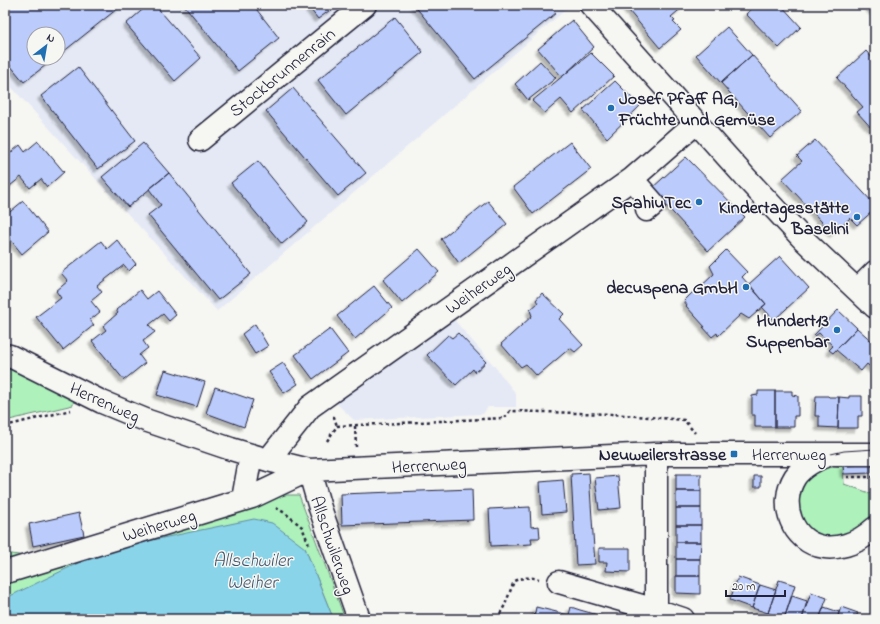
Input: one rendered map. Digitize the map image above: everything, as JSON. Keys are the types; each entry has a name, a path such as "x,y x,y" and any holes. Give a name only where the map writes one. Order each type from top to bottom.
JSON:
{"street":[{"name":"Stockbrunnenrain","path":"200,140 365,5"},
{"path":"591,5 696,123 802,238 875,307"},
{"name":"Weiherweg","path":"259,457 310,407 632,180 696,123"},
{"path":"632,180 654,204 647,210"},
{"path":"857,290 875,272"},
{"name":"Herrenweg","path":"5,355 10,356 102,402 148,421 223,447 309,470 656,454 875,454"},
{"path":"656,454 656,610"},
{"path":"831,454 810,464 801,470 796,476 788,497 787,506 789,517 793,525 802,536 808,540 816,545 829,548 858,540 875,528"},
{"path":"248,498 259,457"},
{"name":"Weiherweg","path":"8,570 248,498 309,470"},
{"name":"Allschwilerweg","path":"309,470 320,508 359,619"},
{"path":"559,582 683,619"}],"path":[{"path":"5,426 102,402"},
{"path":"327,441 338,426 504,418 510,411 611,414 684,420 714,454"},
{"path":"848,478 875,477"},
{"path":"248,498 285,513 302,527 311,549"},
{"path":"497,619 505,605 514,581 529,577 559,582"}],"shaded area":[{"path":"5,5 571,5 217,311 5,80"},
{"path":"454,315 456,322 496,368 516,394 516,407 488,407 483,414 354,420 334,401"}],"green space":[{"path":"5,364 74,398 73,405 5,421"},
{"path":"843,466 844,484 875,495 875,519 841,540 813,536 796,516 800,483 817,469"},
{"path":"278,495 299,495 345,619 337,619 337,616 333,618 305,548 8,597 5,596 5,553 32,557"}],"water":[{"name":"Allschwiler Weiher","path":"254,519 272,523 305,548 333,618 332,619 5,619 5,596 8,597 105,550"}],"building":[{"path":"5,5 122,5 66,50 66,26 26,26 26,66 45,66 24,82 5,59"},
{"path":"148,5 155,5 201,58 175,81 126,24"},
{"path":"184,5 253,5 279,38 238,71"},
{"path":"307,5 337,5 318,19"},
{"path":"414,5 549,5 556,13 475,79"},
{"path":"624,5 685,5 671,17 675,21 673,22 681,30 660,48"},
{"path":"756,5 781,5 801,27 779,48 746,14"},
{"path":"867,5 875,5 875,13"},
{"path":"395,17 423,52 346,115 318,80"},
{"path":"572,20 594,47 562,77 538,49"},
{"path":"727,27 752,55 721,83 696,55"},
{"path":"866,51 875,61 875,132 857,112 863,107 837,78"},
{"path":"591,53 614,76 573,113 561,99 545,113 532,101"},
{"path":"752,55 802,111 770,138 721,83"},
{"path":"540,61 556,78 528,100 515,84"},
{"path":"78,67 135,141 98,169 41,96"},
{"name":"Josef Pfaff AG, Früchte und Gemüse","path":"615,81 640,106 607,138 583,110"},
{"path":"293,88 366,173 338,196 266,111"},
{"path":"815,140 875,205 875,209 857,225 850,218 833,234 782,179 802,161 797,156"},
{"path":"38,141 64,172 47,187 41,179 30,188 21,177 5,190 5,153 7,156 20,145 25,152"},
{"path":"570,142 591,169 533,214 513,187"},
{"path":"143,143 169,173 128,207 102,177"},
{"path":"686,157 745,217 708,251 651,189"},
{"path":"258,161 308,222 282,244 231,183"},
{"path":"169,173 251,274 218,300 148,215 161,205 149,189"},
{"path":"23,201 48,232 22,254 5,233 5,216"},
{"path":"488,201 507,224 459,263 441,239"},
{"path":"117,240 136,264 129,271 124,265 97,286 102,292 91,301 100,312 90,320 94,325 63,350 36,317 61,298 56,291 68,281 61,273 101,241 107,249"},
{"path":"419,249 439,272 402,303 383,280"},
{"path":"726,250 747,272 742,277 766,304 749,319 741,314 718,336 717,333 712,337 686,306 687,305 684,301 714,274 710,266"},
{"path":"780,256 809,288 774,320 762,307 766,304 749,284"},
{"path":"374,286 392,308 355,339 337,316"},
{"path":"140,290 147,299 157,291 176,315 169,321 163,314 149,325 155,332 143,341 148,348 139,355 145,363 124,380 92,341 106,330 103,326 118,313 116,310"},
{"path":"542,293 564,314 559,319 583,345 575,352 570,348 537,376 526,364 521,367 501,344 532,316 530,310 538,303 536,300"},
{"path":"838,310 857,328 833,353 829,350 833,346 819,333 815,336 814,335"},
{"path":"255,324 268,346 255,354 242,334"},
{"path":"857,328 875,344 874,370 867,364 861,371 836,350"},
{"path":"330,329 348,353 313,379 295,355"},
{"path":"458,333 486,362 475,372 473,369 456,385 427,355 448,335 452,338"},
{"path":"283,363 298,384 284,393 269,372"},
{"path":"165,370 205,382 197,407 157,395"},
{"path":"215,387 253,400 244,427 206,413"},
{"path":"758,391 775,391 775,427 755,427 755,415 752,415 752,396 758,395"},
{"path":"775,391 792,391 792,395 798,396 798,416 794,416 794,427 775,427"},
{"path":"816,396 839,397 838,428 819,427 819,416 815,416"},
{"path":"849,396 862,396 862,416 858,416 858,428 838,428 839,397 849,398"},
{"path":"871,465 871,473 844,474 843,466"},
{"path":"589,473 595,564 576,565 571,474"},
{"path":"676,474 701,474 701,491 676,491"},
{"path":"618,476 621,508 599,510 595,478"},
{"path":"754,476 761,476 761,487 754,487"},
{"path":"563,480 566,512 542,514 540,482"},
{"path":"472,489 473,520 342,525 341,494"},
{"path":"676,491 701,491 701,508 676,508"},
{"path":"530,507 531,527 539,526 540,538 531,538 532,544 491,546 489,509"},
{"path":"676,508 701,508 701,525 676,525"},
{"path":"79,513 84,535 33,546 29,524"},
{"path":"676,525 701,525 701,542 676,542"},
{"path":"676,542 701,542 700,559 676,559"},
{"path":"599,548 630,548 630,572 606,571 607,562 599,562"},
{"path":"676,559 700,559 700,576 676,576"},
{"path":"676,576 700,576 700,594 676,593"},
{"path":"738,577 760,585 752,608 730,600"},
{"path":"779,580 795,585 784,619 768,613"},
{"path":"760,585 776,590 768,613 752,608"},
{"path":"811,592 827,598 819,619 802,619"},
{"path":"792,596 807,601 802,619 784,619"},
{"path":"536,607 569,615 568,619 531,619 531,617 534,618"},
{"path":"571,607 580,610 609,618 568,619"},
{"path":"824,607 839,612 837,619 819,619"},
{"path":"841,607 858,613 856,617 861,619 837,619"}],"tram line":[{"path":"831,454 844,451 875,449"}],"place":[{"name":"Josef Pfaff AG, Früchte und Gemüse","path":"611,108"},
{"name":"SpahiuTec","path":"699,202"},
{"name":"Kindertagesstätte Baselini","path":"857,217"},
{"name":"decuspena GmbH","path":"746,287"},
{"name":"Hundert13 Suppenbar","path":"837,330"},
{"name":"Neuweilerstrasse","path":"734,454"}]}
